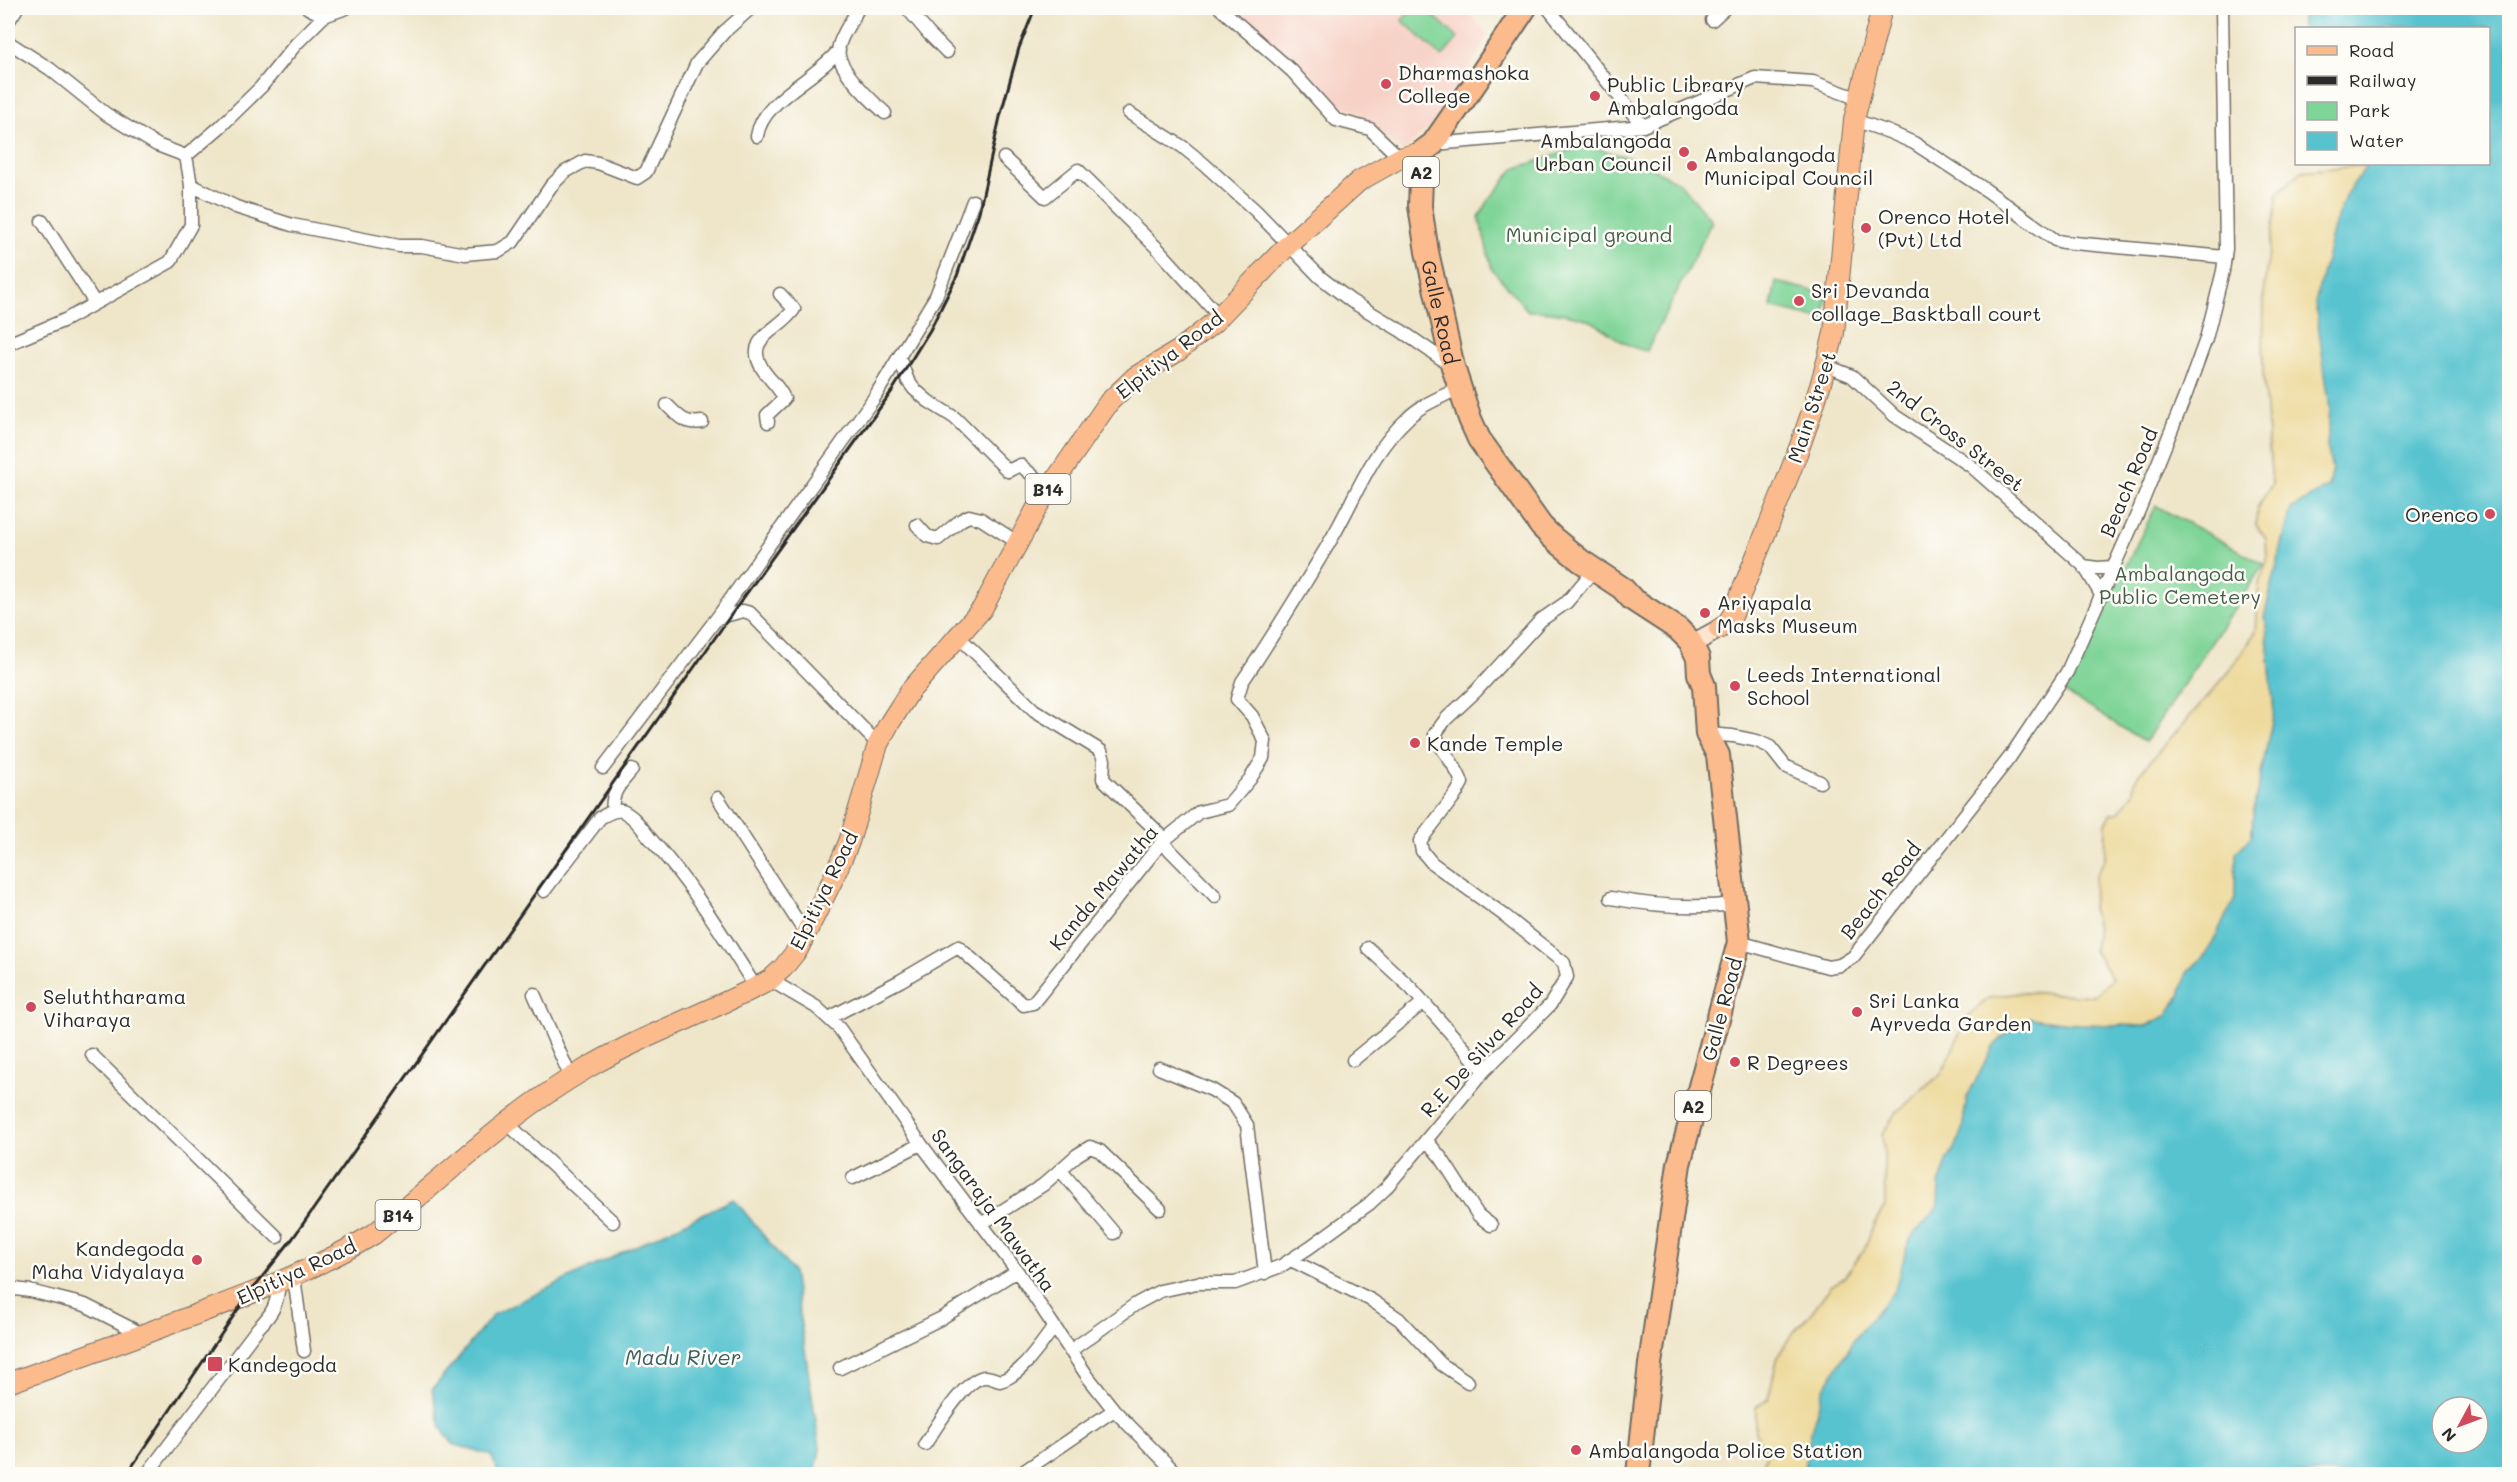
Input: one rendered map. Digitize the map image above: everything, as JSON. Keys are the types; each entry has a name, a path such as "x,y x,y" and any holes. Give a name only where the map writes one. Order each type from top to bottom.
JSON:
{"highway":[{"name":"A2","path":"1418,151 1525,8"},
{"name":"Galle Road","path":"1418,151 1420,206 1427,252 1456,377 1479,438 1541,526 1567,551 1622,588 1632,599 1670,623 1690,641 1698,658 1699,674 1704,686 1707,734 1718,755 1739,942 1679,1164 1650,1364 1638,1474"},
{"name":"Galle Road","path":"1622,588 1635,591 1691,627 1710,634 1707,653 1708,674 1704,686"}],"main road":[{"name":"Main Street","path":"1710,634 1727,624 1733,614 1803,442 1827,366 1834,333 1854,120 1882,8"},
{"name":"Elpitiya Road","path":"8,1383 144,1335 287,1280 345,1252 374,1234 546,1094 639,1041 763,984 788,962 806,934 849,842 878,744 910,691 982,609 1048,489 1109,402 1135,377 1178,351 1220,316 1288,245 1359,181 1418,151"}],"street":[{"path":"8,22 17,8"},
{"path":"308,8 324,16"},
{"path":"186,156 261,87 296,44 324,16 346,8"},
{"path":"191,185 251,212 339,235 361,237 399,246 422,246 465,254 498,251 513,242 559,177 585,161 598,163 637,178 646,172 698,63 724,32 751,8"},
{"path":"858,8 839,46 838,58 843,68 885,113"},
{"path":"907,8 928,34 947,52"},
{"path":"1220,8 1292,71 1336,120 1370,129 1418,151 1643,126 1755,78 1813,82 1859,99"},
{"path":"1548,8 1643,126"},
{"path":"1712,20 1725,8"},
{"name":"Beach Road","path":"1739,942 1828,967 1840,965 1852,957 1956,823 1976,801 2038,718 2067,672 2186,394 2205,339 2225,258 2222,8"},
{"path":"8,42 50,69 106,114 157,145 186,156"},
{"path":"757,136 758,126 773,105 813,76 839,50"},
{"path":"1129,113 1183,147 1256,212 1320,277 1351,301 1400,330 1456,377"},
{"path":"1854,120 1914,143 1986,190 2055,240 2225,258"},
{"path":"8,344 65,320 170,262 191,225 191,185 186,156"},
{"path":"1005,158 1045,197 1078,170 1158,249 1220,316"},
{"path":"603,768 717,618 874,398 936,296 973,201"},
{"path":"42,221 95,303"},
{"path":"768,422 767,415 784,399 760,366 757,350 761,339 794,309 780,294"},
{"path":"899,357 908,381 922,397 955,418 1008,471 1020,465 1048,489"},
{"name":"2nd Cross Street","path":"1827,366 1852,376 1895,416 1971,466 2084,566 2100,593"},
{"name":"Kanda Mawatha","path":"829,1018 900,981 958,947 1024,1005 1033,1003 1163,840 1199,812 1228,805 1250,779 1263,758 1265,741 1252,716 1237,699 1242,682 1301,590 1333,535 1365,471 1381,448 1408,417 1456,377"},
{"path":"667,405 685,422 693,424 702,422"},
{"path":"917,525 927,536 938,539 969,516 981,519 1017,542"},
{"path":"2084,566 2113,567"},
{"name":"R.E De Silva Road","path":"1070,1351 1136,1304 1160,1291 1197,1283 1235,1283 1265,1273 1291,1260 1369,1204 1427,1141 1484,1071 1550,1005 1567,977 1567,970 1563,963 1504,915 1432,863 1422,851 1420,841 1456,795 1462,783 1440,748 1435,734 1446,719 1476,691 1542,620 1567,602 1594,570"},
{"path":"717,618 743,611 750,613 878,744"},
{"path":"958,636 1034,710 1101,752 1104,760 1103,779 1215,896"},
{"path":"1707,734 1757,741 1770,747 1785,766 1820,782"},
{"path":"613,811 611,800 632,770"},
{"path":"718,798 806,934"},
{"path":"544,891 600,818 613,811 622,812 634,820 668,859 763,984"},
{"path":"1611,898 1678,907 1735,904"},
{"path":"1368,948 1424,1002 1484,1071"},
{"name":"Sangaraja Mawatha","path":"763,984 816,1007 845,1036 921,1144 1017,1271 1070,1351 1114,1410 1176,1474"},
{"path":"534,994 571,1078"},
{"path":"1353,1060 1424,1002"},
{"path":"92,1056 277,1237"},
{"path":"1160,1068 1212,1090 1233,1103 1247,1125 1265,1273"},
{"path":"508,1124 613,1222"},
{"path":"1427,1141 1442,1159 1478,1215 1491,1225"},
{"path":"853,1178 921,1144"},
{"path":"981,1224 1043,1185 1077,1155 1090,1147 1101,1150 1160,1209"},
{"path":"1061,1171 1114,1233"},
{"path":"1291,1260 1371,1300 1399,1319 1441,1364 1468,1382"},
{"path":"840,1368 940,1319 1017,1271"},
{"path":"287,1280 304,1351"},
{"path":"147,1474 267,1319 287,1280"},
{"path":"8,1288 30,1291 85,1305 144,1335"},
{"path":"925,1444 963,1392 977,1379 988,1376 1000,1381 1011,1376 1032,1356 1054,1327"},
{"path":"1023,1474 1114,1410"}],"shaded area":[{"name":"Dharmashoka College","path":"1237,8 1464,8 1489,34 1437,120 1402,153 1358,112 1335,102 1293,67"}],"green space":[{"path":"1414,8 1425,8 1458,38 1442,57 1402,20"},
{"name":"Municipal ground","path":"1586,145 1636,160 1679,182 1712,221 1647,351 1625,343 1587,319 1561,313 1528,311 1492,269 1479,217 1489,200 1514,169"},
{"name":"Sri Devanda collage_Basktball court","path":"1776,282 1827,294 1824,320 1771,307"},
{"name":"Ambalangoda Public Cemetery","path":"2156,506 2264,564 2145,742 2063,691"}],"sand":[{"path":"2369,165 2343,204 2330,249 2330,409 2327,447 2332,469 2328,487 2291,509 2265,613 2274,712 2253,812 2252,836 2236,853 2235,898 2207,953 2187,973 2180,996 2166,1016 2146,1026 2078,1024 2030,1018 2011,1029 1994,1046 1967,1097 1961,1136 1948,1159 1939,1185 1938,1207 1909,1240 1895,1290 1859,1333 1824,1388 1811,1431 1803,1474 1760,1474 1766,1456 1755,1432 1756,1407 1768,1399 1778,1356 1791,1335 1831,1286 1843,1279 1864,1250 1874,1224 1885,1206 1882,1134 1897,1112 1942,1073 1967,1017 1989,998 2024,992 2094,996 2112,979 2094,950 2097,927 2092,908 2095,877 2105,859 2106,823 2112,813 2118,813 2134,792 2134,782 2139,774 2229,672 2256,631 2259,583 2267,561 2266,539 2256,525 2257,508 2272,484 2263,374 2264,286 2278,193 2302,171"}],"water":[{"path":"2302,8 2509,8 2509,1474 1803,1474 1811,1431 1824,1388 1859,1333 1895,1290 1909,1240 1938,1207 1939,1185 1948,1159 1961,1136 1967,1097 1994,1046 2011,1029 2030,1018 2078,1024 2146,1026 2166,1016 2180,996 2187,973 2207,953 2235,898 2236,853 2252,835 2253,812 2274,712 2265,613 2291,509 2328,487 2332,469 2327,447 2330,409 2315,303 2335,223 2346,194 2367,165 2490,165 2490,27 2302,27"},
{"name":"Madu River","path":"734,1199 793,1272 820,1449 815,1474 499,1474 491,1455 453,1444 441,1428 432,1390 494,1314"}],"railway":[{"path":"127,1474 247,1296 293,1238 731,615 892,391 930,330 957,276 979,212 1000,117 1019,48 1035,8"}],"place":[{"name":"Dharmashoka College","path":"1386,84"},
{"name":"Public Library Ambalangoda","path":"1595,96"},
{"name":"Ambalangoda Urban Council","path":"1684,152"},
{"name":"Ambalangoda Municipal Council","path":"1692,166"},
{"name":"Orenco Hotel (Pvt) Ltd","path":"1866,228"},
{"name":"Sri Devanda collage_Basktball court","path":"1799,301"},
{"name":"Orenco","path":"2490,514"},
{"name":"Ariyapala Masks Museum","path":"1705,613"},
{"name":"Leeds International School","path":"1735,686"},
{"name":"Kande Temple","path":"1415,743"},
{"name":"Seluththarama Viharaya","path":"31,1007"},
{"name":"Sri Lanka Ayrveda Garden","path":"1857,1012"},
{"name":"R Degrees","path":"1735,1062"},
{"name":"Kandegoda Maha Vidyalaya","path":"197,1260"},
{"name":"Kandegoda","path":"215,1364"},
{"name":"Ambalangoda Police Station","path":"1576,1450"}]}
